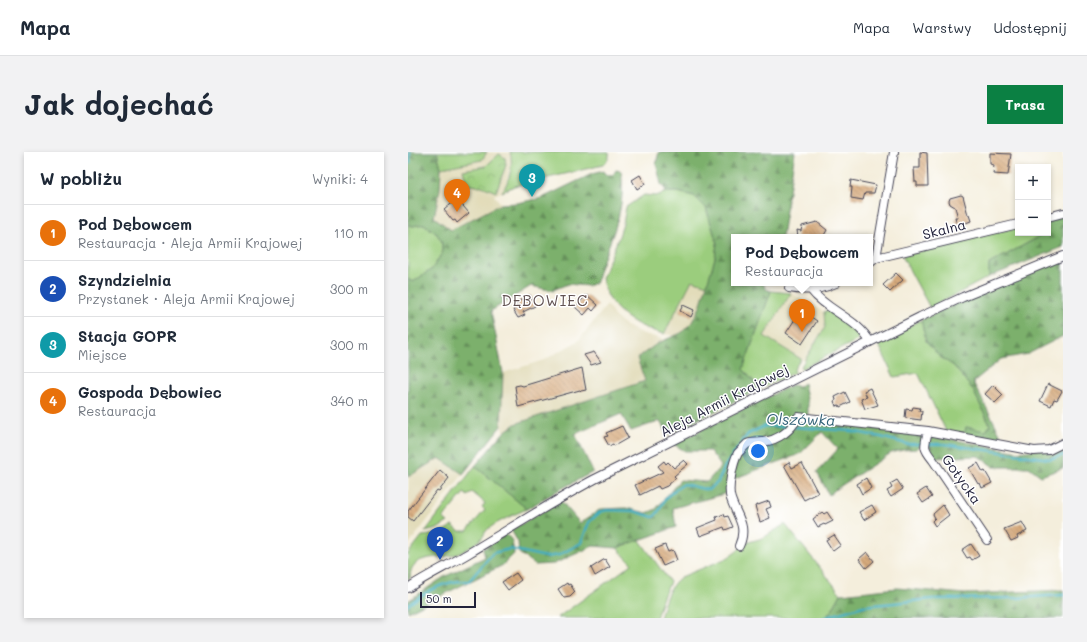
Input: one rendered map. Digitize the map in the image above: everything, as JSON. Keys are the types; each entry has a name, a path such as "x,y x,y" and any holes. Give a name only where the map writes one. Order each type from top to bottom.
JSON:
{"street":[{"name":"Skalna","path":"894,152 873,261 1015,225"},
{"path":"1051,216 1063,213"},
{"name":"Aleja Armii Krajowej","path":"408,588 468,554 560,498 596,479 954,301 1063,256"},
{"path":"789,288 811,290 829,286"},
{"path":"811,290 822,302 865,333 870,342"},
{"path":"739,546 742,540 742,525 729,494 733,468 738,453 747,444 774,440 790,430 798,417 927,434 1034,451 1049,450 1063,443"},
{"name":"Gotycka","path":"927,434 924,447 988,540"}],"shaded area":[{"path":"487,152 510,152 511,163 505,187 502,192 494,195 501,204 451,230 434,217 440,189 441,168 482,160"},
{"path":"692,280 707,285 700,307 692,322 681,333 676,336 664,334"},
{"path":"791,293 824,312 825,327 805,361 764,336"},
{"path":"607,305 614,316 626,326 644,334 666,340 658,343 645,381 515,424 504,432 501,426 503,373 544,360 578,341"},
{"path":"439,458 463,474 409,544 408,477"}],"green space":[{"path":"408,152 437,152 441,168 440,189 434,217 451,230 501,204 517,203 542,198 592,174 603,171 606,175 613,175 616,170 621,171 622,191 620,211 597,282 588,286 568,284 553,290 554,291 531,286 491,311 503,373 501,426 463,474 439,458 408,477 408,279 413,282 432,269 442,253 442,242 437,234 424,224 413,226 408,225"},
{"path":"437,152 487,152 482,160 441,168"},
{"path":"510,152 609,152 609,156 603,165 514,186 502,192 510,173"},
{"path":"659,152 795,152 782,234 731,234 731,286 764,286 766,289 771,291 743,369 760,389 667,435 660,421 631,431 621,414 575,434 593,472 527,509 475,466 504,432 515,424 645,381 637,358 658,343 681,333 692,322 700,307 715,258 717,243 706,208 694,196 678,192 667,192 661,184 656,163"},
{"path":"499,154 505,158 506,165 496,192 482,186 467,185 463,170 486,166"},
{"path":"667,192 678,192 694,196 706,208 717,243 715,258 707,285 692,280 664,334 633,322 616,308 605,289 602,278 618,239 623,224 626,207 644,195 655,196"},
{"path":"1063,216 1063,247 989,277 989,264 1038,236 1051,236 1051,220"},
{"path":"424,224 437,234 442,242 442,253 432,269 413,282 408,279 408,225 413,226"},
{"path":"1015,228 1015,236 1038,236 989,264 989,277 930,308 902,256"},
{"path":"1063,259 1063,336 1028,354 1001,359 973,382 1005,443 964,436 966,427 986,431 990,425 973,390 954,366 940,357 926,341 921,320 955,304"},
{"path":"771,291 791,293 764,336 801,359 794,369 795,372 760,389 743,369"},
{"path":"828,310 858,330 859,337 856,341 801,369 800,368 825,327 824,312"},
{"path":"921,320 940,357 954,366 973,390 990,425 986,432 966,427 964,436 946,431 918,373 894,377 879,345 881,341"},
{"path":"804,383 808,404 808,417 797,415 779,436 742,446 728,488 724,494 673,508 676,527 617,548 593,546 554,564 535,565 519,553 518,542 511,530 561,501 580,523 601,509 626,508 647,513 656,509 680,480 707,482 721,466 710,451 685,451 673,444 792,385 799,386"},
{"path":"799,419 920,434 923,437 922,442 917,449 891,453 829,495 817,472 838,449 822,432 800,454 733,479 737,460 748,446 765,444"},
{"path":"932,436 1019,452 1063,446 1063,468 1041,476 1029,467 994,467 978,456 935,458 928,445 930,439 933,438"},
{"path":"475,466 527,509 489,528 481,539 463,552 450,556 427,558 420,561 415,564 411,570 410,578 408,580 408,554 422,536 438,533 452,525 459,531 467,531 485,510 482,507 485,503 472,492 468,496 464,493 443,518 448,522 437,529 425,532"},
{"path":"785,524 841,594 831,612 824,618 660,618 670,590 681,577 727,558 745,543 763,538"},
{"path":"506,534 512,540 514,554 503,565 408,612 408,601 444,577 485,557 483,549"},
{"path":"639,539 670,582 656,618 557,618 632,564 617,548"},
{"path":"897,588 965,594 1063,590 1063,618 824,618 831,612 841,594"}],"building":[{"path":"920,152 927,153 928,186 917,186 917,182 915,182 914,168 920,168"},
{"path":"990,153 1011,154 1008,175 993,174 994,165 990,164"},
{"path":"640,175 645,184 637,189 632,180"},
{"path":"851,180 876,185 874,193 865,193 863,200 851,198"},
{"path":"961,195 963,196 971,221 957,225 955,218 958,218 955,207 950,204 949,201 950,198"},
{"path":"457,199 469,213 457,223 455,220 453,221 444,210"},
{"path":"817,222 827,230 825,234 798,234 797,230 801,231 802,226"},
{"path":"896,273 903,280 890,292 883,285"},
{"path":"530,295 535,306 523,312 525,315 518,318 513,310 518,307 515,303"},
{"path":"587,295 598,305 593,311 590,308 584,315 575,307"},
{"path":"683,305 694,310 691,317 680,311"},
{"path":"801,310 817,321 802,344 786,333"},
{"path":"594,352 601,362 591,365 584,355"},
{"path":"582,368 586,390 580,390 518,407 515,386 523,386"},
{"path":"1048,384 1062,391 1057,400 1054,399 1051,406 1040,401"},
{"path":"993,385 1003,395 995,403 985,394"},
{"path":"870,388 878,405 865,409 861,399 867,397 864,391"},
{"path":"845,392 850,402 840,407 839,405 836,406 834,401 836,400 835,397"},
{"path":"913,407 920,408 919,411 922,411 921,420 905,418 906,409 912,410"},
{"path":"622,426 628,438 614,446 613,444 609,446 604,437 608,436 606,433"},
{"path":"684,460 688,464 674,476 676,478 667,486 660,489 658,486 640,495 635,485 663,472 658,466 664,461 666,464 668,462 674,468"},
{"path":"789,462 792,468 802,463 818,493 804,500 784,465"},
{"path":"978,463 992,483 982,488 969,468"},
{"path":"440,470 449,478 439,491 437,490 413,521 408,517 408,511"},
{"path":"866,478 871,488 862,494 857,484"},
{"path":"897,480 903,489 891,497 887,491 892,488 890,484"},
{"path":"926,488 932,497 923,503 917,494"},
{"path":"769,501 771,507 766,509 770,518 760,522 755,506"},
{"path":"872,505 876,512 864,520 859,512"},
{"path":"943,505 949,515 935,526 932,521 935,518 933,514"},
{"path":"822,512 824,514 827,512 833,521 818,527 813,519"},
{"path":"724,514 725,517 728,516 733,527 725,530 724,527 700,536 697,528 717,520 716,517"},
{"path":"1022,522 1027,531 1011,541 1004,529"},
{"path":"834,535 841,545 833,551 826,540"},
{"path":"971,544 979,556 972,560 970,557 967,558 962,550"},
{"path":"665,545 668,552 673,550 677,560 663,566 655,549"},
{"path":"867,552 874,561 866,568 859,559"},
{"path":"605,559 610,567 595,576 591,568"},
{"path":"516,573 521,580 508,590 502,582"},
{"path":"567,583 568,585 570,584 575,592 570,597 564,598 558,589"}],"waterway":[{"path":"410,152 410,163"},
{"name":"Olszówka","path":"408,605 441,585 469,581 493,553 510,549 546,557 559,555 581,543 589,522 600,512 607,510 634,511 653,517 668,496 684,484 708,490 718,482 725,466 748,434 765,426 789,427"},
{"name":"Olszówka","path":"794,427 851,431 907,444 944,444 1050,459 1063,455"},
{"path":"823,618 863,606 932,599 1016,598 1063,595"}],"place":[{"name":"Stacja GOPR","path":"532,197"},
{"name":"Gospoda Dębowiec","path":"457,212"},
{"name":"Pod Dębowcem","path":"802,332"},
{"name":"Szyndzielnia","path":"440,560"}],"district":[{"name":"DĘBOWIEC","path":"545,300"}]}
